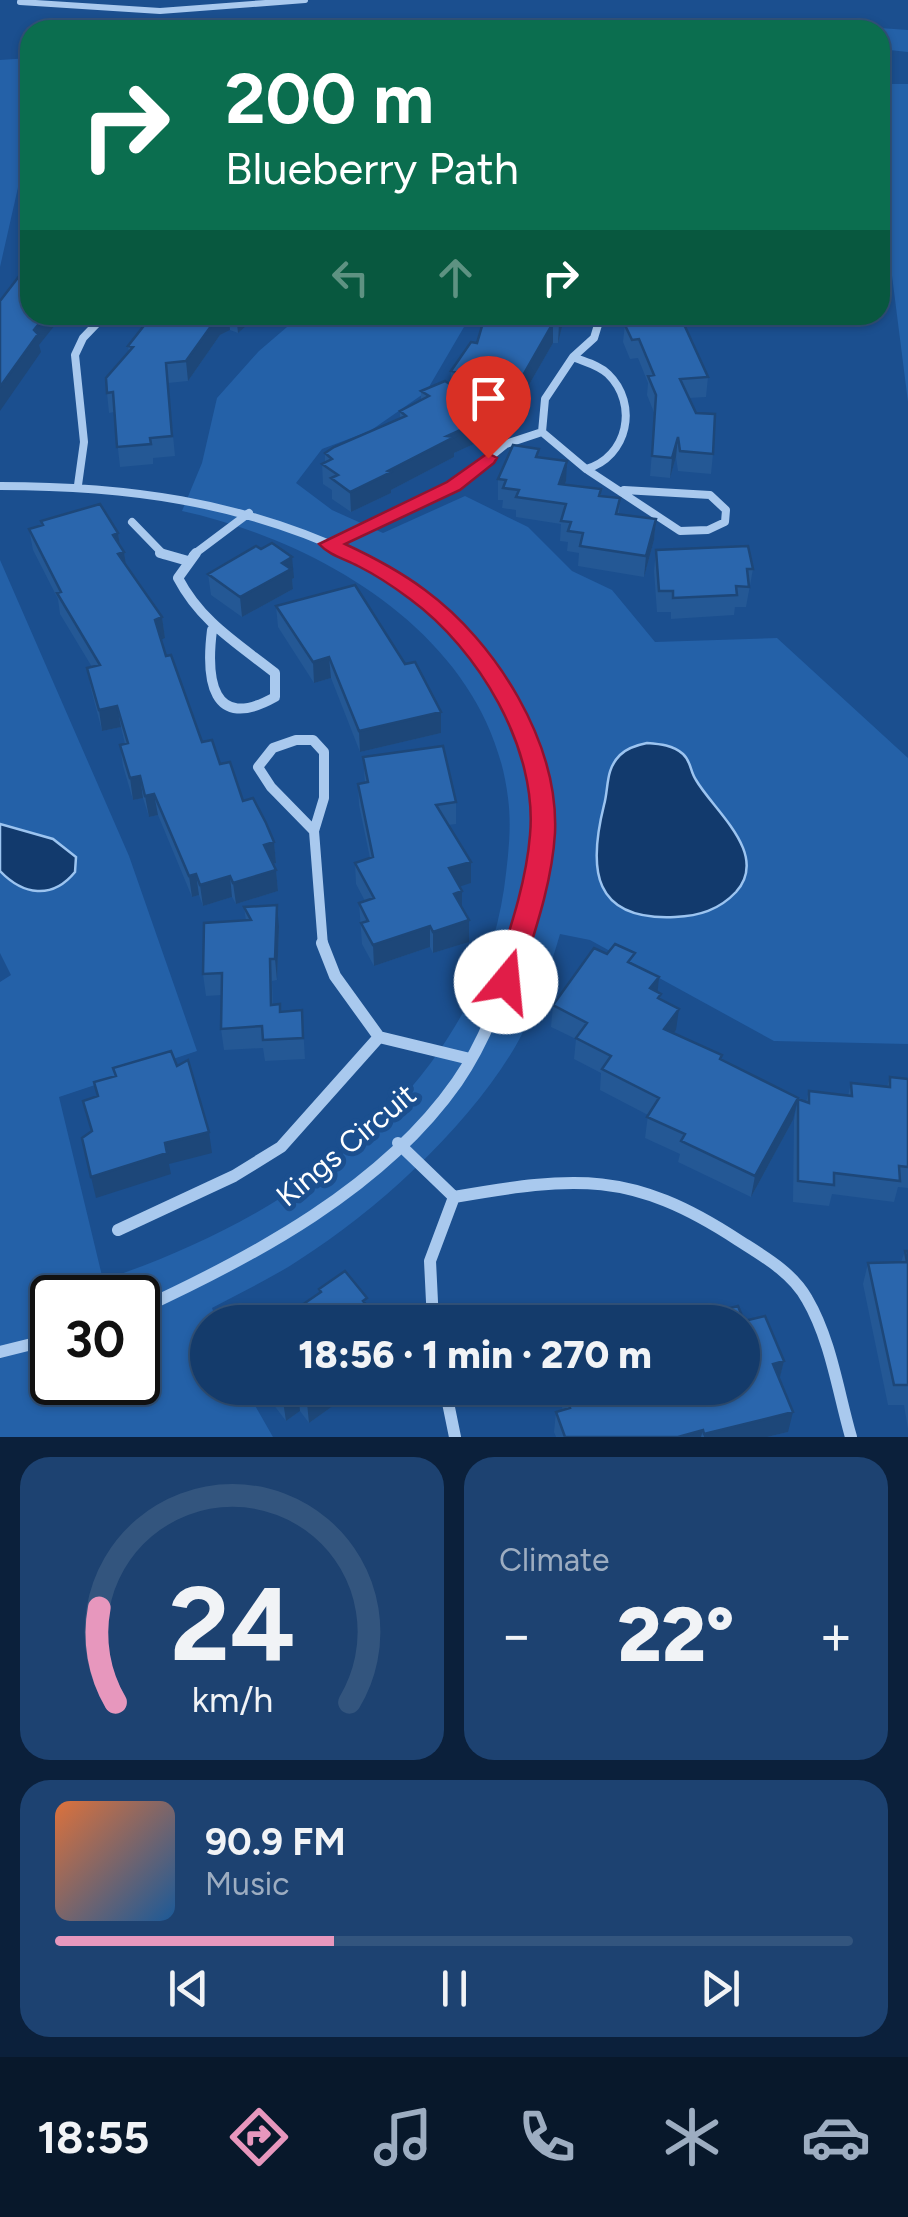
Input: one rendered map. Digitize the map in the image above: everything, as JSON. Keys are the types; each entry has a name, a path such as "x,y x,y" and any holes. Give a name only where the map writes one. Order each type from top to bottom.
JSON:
{"street":[{"path":"21,1 160,12 306,0"},
{"path":"78,485 84,442 74,355 96,325"},
{"path":"542,432 545,398 573,356 594,338 598,325"},
{"path":"573,356 612,377 621,397 626,432 618,452 602,466 586,469"},
{"path":"542,432 586,469 624,490 648,515 679,530 714,529 724,522 726,510 710,495 624,490"},
{"path":"329,544 454,486 506,444 542,432"},
{"name":"Kings Circuit","path":"0,486 78,485 182,497 249,514 367,562 420,596 474,649 508,700 534,763 542,797 542,835 529,910 506,982 470,1059 441,1102 398,1144 328,1201 259,1248 160,1299"},
{"path":"212,630 209,682 213,695 226,706 246,708 275,698 275,673 212,630 189,602 178,578 188,561 249,514"},
{"path":"132,522 162,555 188,561"},
{"path":"314,831 258,768 264,754 279,743 314,740 324,752 324,798 314,831 323,950 335,976 379,1036 470,1059"},
{"path":"118,1230 234,1176 280,1147 379,1036"},
{"path":"398,1144 454,1197"},
{"path":"454,1197 556,1180 604,1179 656,1192 717,1225 788,1275 808,1298 850,1437"},
{"path":"432,1305 430,1261 454,1197"},
{"path":"0,1352 30,1344"},
{"path":"448,1405 455,1437"}],"shaded area":[{"path":"890,29 908,30 908,52 890,50"},
{"path":"20,59 20,182 0,267 0,60"},
{"path":"890,84 908,84 908,402 890,260"},
{"path":"289,325 465,325 426,392 370,431 322,449 296,483 332,510 383,533 465,496 528,527 572,571 612,590 655,642 777,638 908,758 908,1044 774,1041 590,940 560,934 541,992 515,1047 473,1107 419,1165 329,1240 278,1273 218,1305 190,1305 190,1405 255,1405 273,1437 0,1437 0,982 11,975 0,953 0,560 129,856 197,1051 59,1097 102,1275 30,1275 30,1405 160,1405 160,1275 117,1275 251,1216 341,1155 382,1119 418,1080 449,1036 477,984 496,928 508,855 508,798 494,741 469,690 434,645 391,606 343,574 290,547 182,511 202,463 217,398 259,351"},
{"path":"647,743 671,747 686,757 696,780 743,848 745,878 736,892 708,911 684,916 647,916 612,900 602,886 597,850 610,773 623,753"},
{"path":"0,824 53,839 76,857 75,872 47,890 18,885 0,871"}],"building":[{"path":"20,275 20,325 38,325 34,330 38,334 0,387 0,301"},
{"path":"144,325 212,325 186,361 166,363 172,436 150,438 151,444 117,447 113,392 107,393 106,378 133,347 128,346"},
{"path":"482,325 552,325 518,384 451,371 471,342 477,343"},
{"path":"625,325 684,325 708,377 680,379 696,413 715,414 713,454 680,451 678,437 672,458 652,456 656,395 648,376 654,375 639,339 632,340"},
{"path":"445,381 496,414 447,436 454,437 350,492 331,478 338,475 322,464 332,459 325,453 406,416 400,411 429,396 421,391"},
{"path":"513,445 539,449 536,457 567,461 559,484 601,489 599,496 620,498 616,514 656,519 646,556 580,546 583,533 568,531 571,522 561,521 566,504 516,497 519,490 503,488 506,480 498,479"},
{"path":"100,504 118,533 113,535 124,552 118,554 162,617 155,620 166,656 171,655 202,742 212,740 220,764 230,762 243,801 253,798 266,823 274,842 264,845 276,870 233,883 230,876 200,885 196,874 189,876 154,794 145,796 140,776 130,778 120,745 128,743 117,706 99,710 87,668 100,665 57,593 61,592 29,529 43,525 41,521"},
{"path":"272,543 292,557 282,563 291,569 240,597 208,574 256,546 261,549"},
{"path":"748,546 753,569 747,569 749,587 736,586 737,595 673,598 673,591 659,591 656,550"},
{"path":"355,585 405,664 415,662 441,712 359,731 329,657 313,662 276,606"},
{"path":"443,746 456,802 436,805 471,862 449,868 462,891 454,894 469,920 433,932 430,926 373,945 361,923 368,921 359,903 374,898 355,863 373,857 358,784 368,782 363,757"},
{"path":"277,905 275,959 270,959 271,1005 280,1004 280,1012 302,1010 303,1038 263,1040 262,1026 221,1029 222,973 203,974 204,923 251,920 244,907"},
{"path":"615,944 635,953 628,962 659,977 650,988 661,994 658,998 679,1009 664,1029 722,1055 720,1059 798,1098 755,1176 681,1141 685,1134 647,1117 659,1098 602,1069 611,1056 576,1038 587,1023 553,1005 594,948 607,954"},
{"path":"171,1051 177,1066 188,1060 209,1132 165,1143 167,1153 91,1177 82,1138 92,1131 83,1101 98,1096 94,1082 116,1076 113,1068"},
{"path":"890,1077 908,1079 908,1167 899,1166 900,1181 834,1173 834,1185 798,1181 798,1099 809,1103 809,1091 852,1096 851,1083 890,1087"},
{"path":"908,1251 908,1385 894,1385 868,1263 907,1262"},
{"path":"345,1271 367,1298 363,1301 366,1305 302,1305 321,1292 319,1289"},
{"path":"765,1316 784,1361 773,1364 793,1412 678,1437 565,1437 556,1412 570,1408 569,1405 760,1405 760,1317"}],"route":[{"path":"488,458 454,486 329,544 367,562 420,596 474,649 508,700 534,763 542,797 542,835 529,910 506,982"}]}
